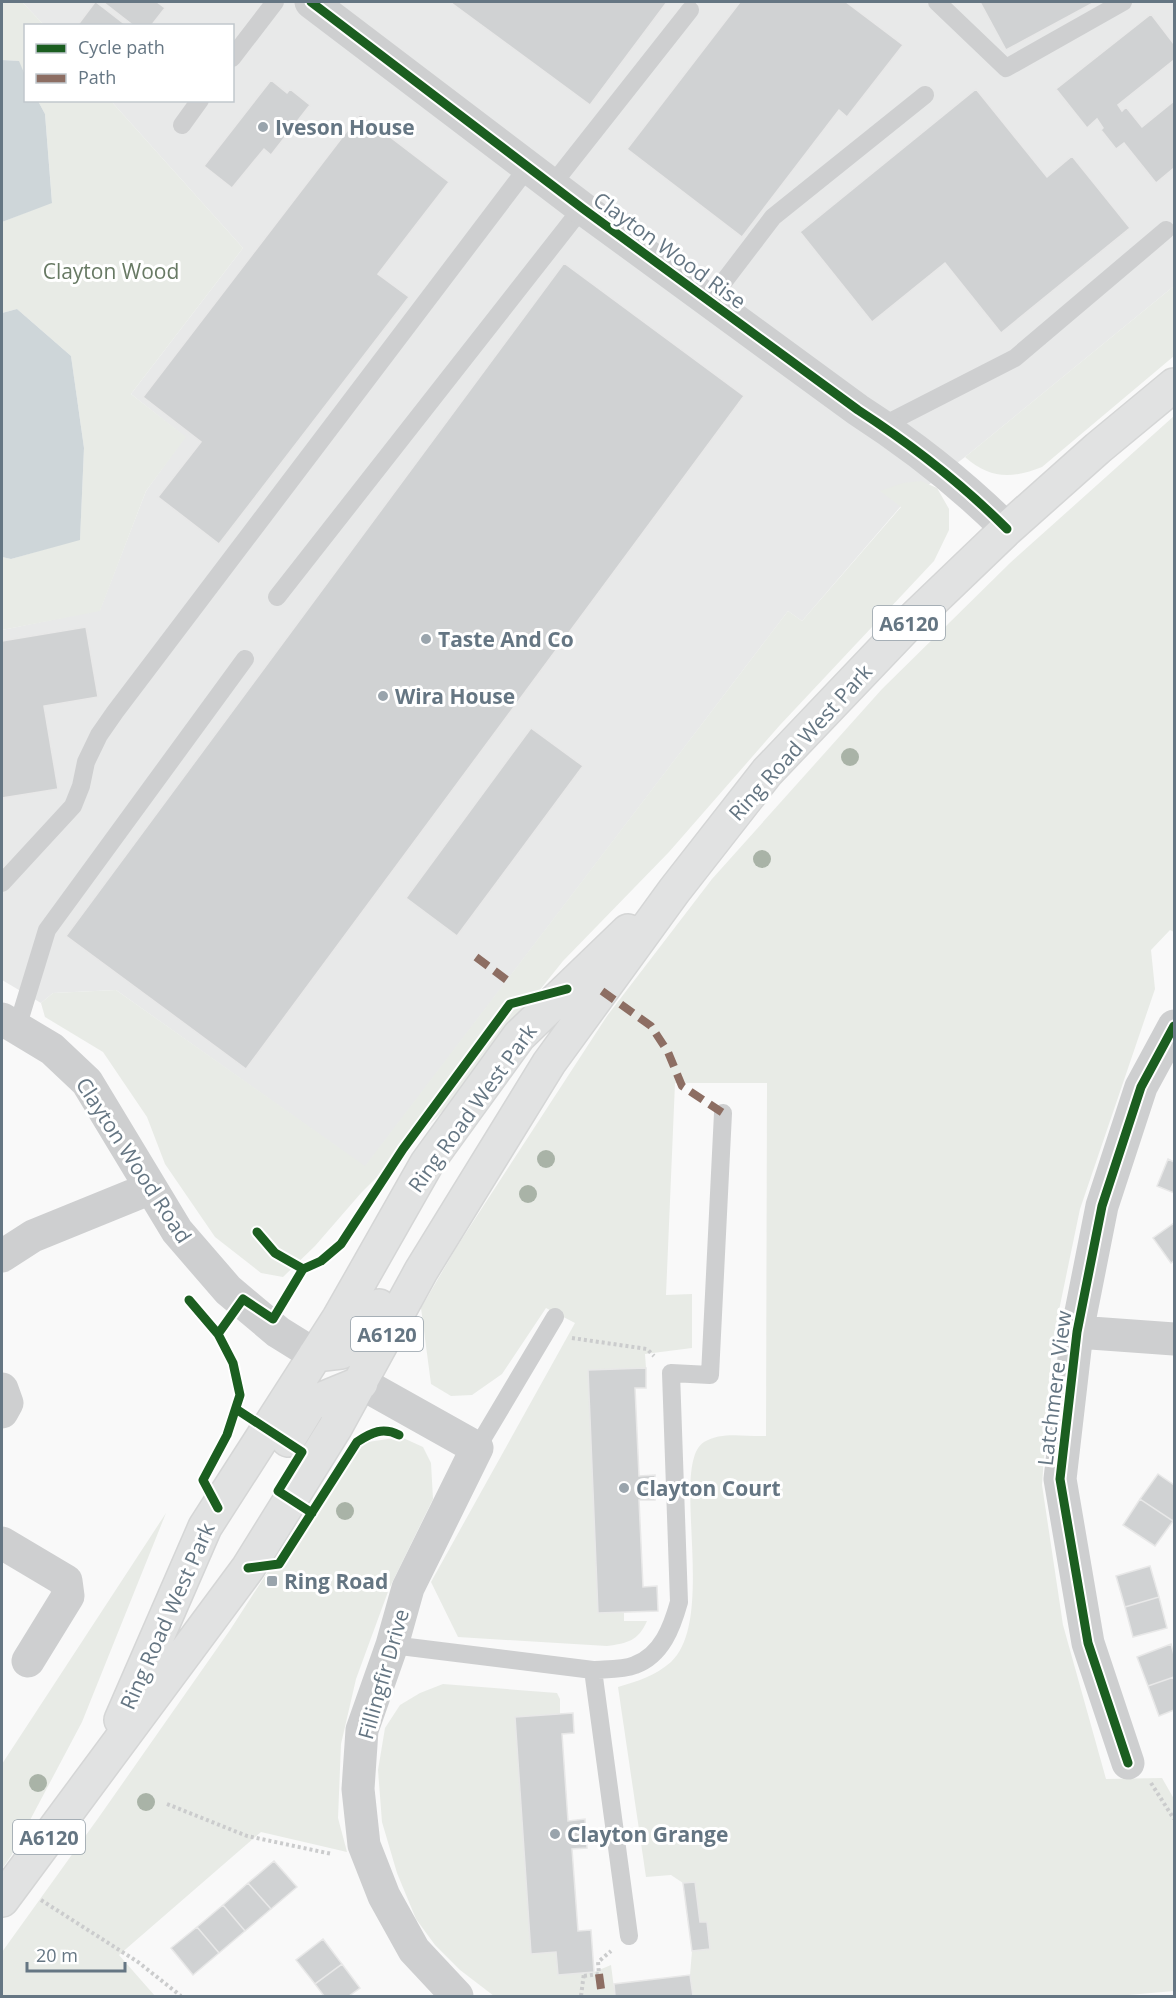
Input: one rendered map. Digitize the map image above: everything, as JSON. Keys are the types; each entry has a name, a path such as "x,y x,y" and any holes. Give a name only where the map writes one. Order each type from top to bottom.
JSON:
{"highway":[{"name":"Ring Road West Park","path":"8,1891 248,1568 361,1383 421,1271 549,1064 674,891 767,772 909,622 1007,529 1098,448 1174,385"},
{"name":"Ring Road West Park","path":"97,1774 205,1527 339,1318 427,1163 519,1036 604,952 674,891"},
{"name":"A6120","path":"315,1355 341,1352 356,1344 420,1244 466,1197"},
{"path":"315,1355 361,1383"},
{"path":"205,1527 257,1489 310,1404 361,1383"}],"street":[{"name":"Clayton Wood Rise","path":"318,4 582,208 882,426 983,505 1007,529"},
{"name":"Clayton Wood Road","path":"9,1023 52,1049 87,1082 177,1231 228,1290 278,1332 315,1355"},
{"name":"Latchmere View","path":"1128,1763 1088,1643 1060,1479 1077,1332 1102,1206 1141,1087 1174,1026"},
{"path":"2,1256 33,1236 151,1188"},
{"path":"1077,1332 1174,1339"},
{"path":"361,1383 477,1448"},
{"path":"2,1389 7,1403 2,1412"},
{"name":"Fillingfir Drive","path":"457,1996 414,1950 384,1896 364,1845 358,1789 362,1730 392,1645 408,1588 477,1448"},
{"path":"2,1543 66,1581 68,1596 28,1661"}],"lane":[{"path":"234,55 275,2"},
{"path":"937,2 1005,68 1123,2"},
{"path":"2,883 73,806 81,786 86,762 99,735 115,712 540,176 690,10"},
{"path":"709,301 773,217 925,95"},
{"path":"182,125 199,102"},
{"path":"277,597 582,208"},
{"path":"882,426 1015,358 1166,230"},
{"path":"9,1023 47,930 245,659"},
{"path":"392,1645 593,1670 635,1666 656,1652 672,1626 679,1602 671,1373 710,1375 723,1113"},
{"name":"Fillingfir Drive","path":"477,1448 555,1317"},
{"path":"593,1670 629,1936"}],"path":[{"path":"545,1333 647,1349 671,1373"},
{"path":"1128,1763 1148,1778 1174,1819"},
{"path":"167,1804 247,1836 371,1862"},
{"path":"8,1891 138,1962 181,1996"},
{"path":"581,1996 584,1974 599,1974 598,1962 629,1936"}],"shaded area":[{"path":"22,2 1174,2 1174,286 965,457 901,506 802,621 788,611 365,1167 116,990 53,993 41,1003 2,980 2,630 100,610 146,491 185,437 131,394 243,248 112,102 234,102 234,24 43,24"},
{"path":"2,60 19,61 24,73 24,102 39,102 45,114 52,203 2,222"},
{"path":"17,309 71,356 84,448 80,540 11,559 2,557 2,313"}],"green space":[{"path":"2,2 22,2 43,24 24,24 24,73 18,61 2,60"},
{"name":"Clayton Wood","path":"39,102 112,102 243,248 131,394 186,437 146,491 100,611 2,630 2,557 11,559 80,539 84,448 71,356 17,309 2,313 2,222 52,202 45,114"},
{"path":"1174,286 1174,356 1042,467 1021,474 1002,475 983,470 965,457"},
{"path":"1174,416 1174,932 1170,930 1151,950 1155,989 1080,1209 1052,1344 1042,1485 1063,1625 1106,1779 1162,1778 1174,1799 1174,1991 1117,1996 693,1996 690,1975 692,1951 710,1949 707,1922 700,1922 695,1882 683,1883 671,1875 646,1877 618,1687 646,1678 665,1667 671,1662 684,1641 691,1612 693,1579 691,1479 694,1456 704,1442 718,1437 766,1436 767,1083 675,1083 666,1295 692,1294 692,1348 645,1354 646,1368 588,1370 598,1613 624,1613 624,1621 647,1621 636,1637 621,1644 607,1646 458,1637 431,1582 575,1323 546,1308 502,1374 472,1395 451,1396 431,1384 421,1308 456,1248 607,1016 712,879 882,689 1010,563"},
{"path":"921,481 937,488 949,509 949,530 934,561 780,725 669,852 563,961 443,1111 361,1193 315,1246 283,1277 261,1273 215,1237 165,1164 147,1117 103,1052 45,1017 41,1003 53,993 116,990 365,1166 788,611 802,621 901,507 880,491 903,483"},
{"path":"401,1437 423,1447 431,1463 433,1499 389,1589 356,1679 341,1744 338,1818 347,1852 261,1832 119,1955 155,1996 2,1996 2,1952 230,1630 344,1454 368,1442"},
{"path":"166,1513 82,1722 2,1869 2,1764"},
{"path":"443,1684 557,1693 560,1699 560,1714 515,1717 532,1954 556,1952 558,1975 594,1972 611,1965 615,1996 494,1996 460,1970 435,1945 416,1919 397,1873 382,1822 378,1770 385,1728 400,1705 420,1693"}],"building":[{"path":"96,2 124,24 78,24"},
{"path":"103,2 157,2 165,8 153,24 131,24"},
{"path":"450,2 667,2 590,105"},
{"path":"740,2 846,2 903,45 847,117 839,110 742,237 627,149"},
{"path":"980,2 1095,2 1006,50"},
{"path":"1151,14 1174,44 1174,60 1118,105 1122,111 1126,107 1142,127 1174,101 1174,168 1156,183 1124,143 1116,149 1101,130 1103,128 1097,119 1087,128 1056,89"},
{"name":"Iveson House","path":"271,80 287,93 290,89 310,105 271,155 264,149 232,188 204,166"},
{"path":"976,89 1047,177 1072,156 1130,228 1001,333 945,263 872,322 800,232"},
{"path":"360,114 449,182 378,274 409,297 219,544 158,497 201,442 143,397"},
{"name":"Wira House","path":"564,263 744,396 246,1069 66,936"},
{"path":"86,627 98,697 44,706 58,789 2,798 2,641"},
{"path":"531,728 583,766 457,936 406,898"},
{"path":"1168,1159 1174,1162 1174,1193 1157,1186"},
{"path":"1174,1223 1174,1261 1171,1263 1153,1238"},
{"name":"Clayton Court","path":"646,1368 646,1388 635,1388 639,1476 655,1475 655,1500 639,1500 643,1587 657,1586 658,1611 598,1613 588,1370"},
{"path":"1158,1474 1174,1485 1173,1521 1140,1499"},
{"path":"1140,1499 1173,1521 1155,1546 1123,1525"},
{"path":"1150,1566 1159,1597 1125,1607 1116,1576"},
{"path":"1159,1597 1167,1628 1133,1637 1125,1607"},
{"path":"1171,1644 1174,1655 1174,1677 1148,1686 1137,1657"},
{"path":"1174,1677 1174,1710 1159,1716 1148,1686"},
{"name":"Clayton Grange","path":"573,1713 574,1733 562,1734 568,1821 585,1819 587,1848 572,1849 578,1931 591,1930 594,1972 558,1975 556,1952 531,1954 515,1717"},
{"path":"274,1861 297,1887 271,1909 248,1883"},
{"path":"695,1882 700,1922 707,1922 710,1949 692,1951 683,1883"},
{"path":"248,1883 271,1909 245,1931 223,1905"},
{"path":"223,1905 245,1931 219,1953 197,1927"},
{"path":"197,1927 219,1953 193,1975 171,1948"},
{"path":"323,1939 342,1964 315,1984 296,1960"},
{"path":"342,1964 360,1988 349,1996 324,1996 315,1984"},
{"path":"690,1975 693,1996 615,1996 614,1984"}],"marked path":[{"path":"476,957 512,984"},
{"path":"602,991 651,1026 668,1052 682,1086 723,1113"},
{"path":"599,1974 602,1996"}],"cycle path":[{"path":"311,2 582,208 858,410 897,436 973,497 1007,529"},
{"path":"257,1232 275,1253 303,1269 321,1261 341,1244 403,1149 510,1004 567,989"},
{"path":"1128,1763 1088,1643 1060,1479 1077,1332 1102,1206 1141,1087 1174,1026"},
{"path":"218,1334 243,1299 273,1319 303,1269"},
{"path":"189,1300 218,1334 233,1363 240,1395 227,1435 203,1480 218,1508"},
{"path":"236,1409 302,1452 278,1491 312,1513"},
{"path":"248,1568 279,1564 357,1442 383,1431 399,1435"}],"place":[{"name":"Iveson House","path":"263,127"},
{"name":"Taste And Co","path":"426,639"},
{"name":"Wira House","path":"383,696"},
{"name":"Clayton Court","path":"624,1488"},
{"name":"Ring Road","path":"272,1581"},
{"name":"Clayton Grange","path":"555,1834"}]}
